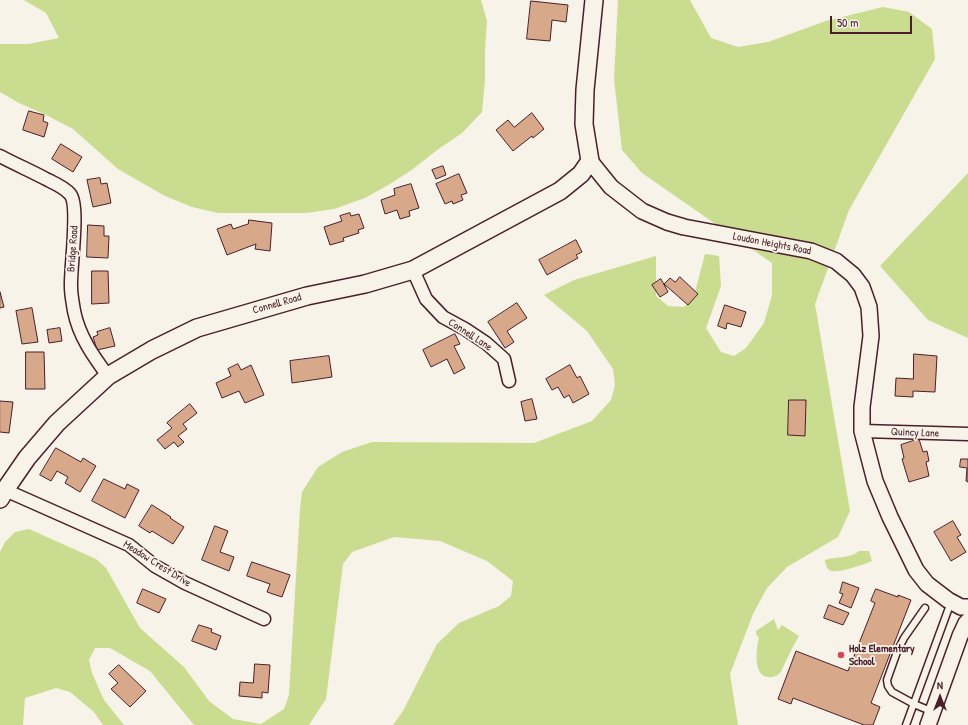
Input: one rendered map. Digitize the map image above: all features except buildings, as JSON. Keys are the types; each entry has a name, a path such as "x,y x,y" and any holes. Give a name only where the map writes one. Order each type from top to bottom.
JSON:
{"main road":[{"path":"590,161 584,124 585,90 594,0"},
{"name":"Connell Road","path":"3,494 28,458 57,423 108,376 152,350 196,328 307,296 365,284 412,270 560,191 581,174 590,161"}],"street":[{"name":"Bridge Road","path":"0,156 71,194 75,222 71,287 74,312 82,337 108,376"},
{"name":"Loudon Heights Road","path":"590,161 611,186 642,211 667,222 684,227 812,251 836,261 853,275 862,287 869,307 871,336 862,407 862,431 875,480 890,517 916,570 927,584 948,600 961,607 968,607"},
{"name":"Connell Lane","path":"412,270 426,299 443,317 486,343 504,359 509,381"},
{"name":"Quincy Lane","path":"862,431 968,434"},
{"name":"Meadow Crest Drive","path":"3,494 129,545 155,566 185,583 264,619"},
{"path":"931,718 960,636 968,621"}],"lane":[{"path":"906,725 951,602"},
{"path":"925,608 904,638 897,652 887,680 888,686 892,692 914,704 931,718"}],"green space":[{"path":"24,0 481,0 487,21 482,112 462,133 413,169 365,198 334,209 306,213 218,213 192,207 165,196 118,169 73,129 19,103 0,92 0,44 28,44 59,38 46,13"},
{"path":"618,0 690,0 711,38 738,47 768,42 826,21 883,7 909,12 932,29 935,59 849,210 815,304 850,511 838,537 787,567 767,588 753,614 730,674 738,725 393,725 403,711 437,644 459,623 499,606 511,596 513,581 487,561 440,541 394,537 352,552 343,564 326,699 309,725 194,725 150,671 110,648 95,648 89,660 92,673 104,700 124,725 103,725 94,712 70,692 56,688 25,698 23,725 0,725 0,552 5,542 15,532 29,529 96,559 106,568 140,628 184,667 209,701 233,719 261,724 284,709 289,695 302,492 318,467 342,452 372,442 534,443 592,421 611,400 615,385 613,369 587,331 544,295 574,280 656,256 656,296 668,306 684,307 694,296 705,254 719,256 721,286 706,328 721,352 734,356 746,348 764,323 772,295 772,263 642,173 622,150 614,79"},
{"path":"968,173 968,338 928,320 880,266"},
{"path":"859,551 869,551 872,561 856,567 836,571 831,571 828,569 825,563 825,560 852,555"},
{"path":"774,619 778,630 782,625 799,636 780,673 770,677 763,675 758,667 757,648 759,638 756,631"}],"place":[{"name":"Holz Elementary School","path":"841,655"}]}
